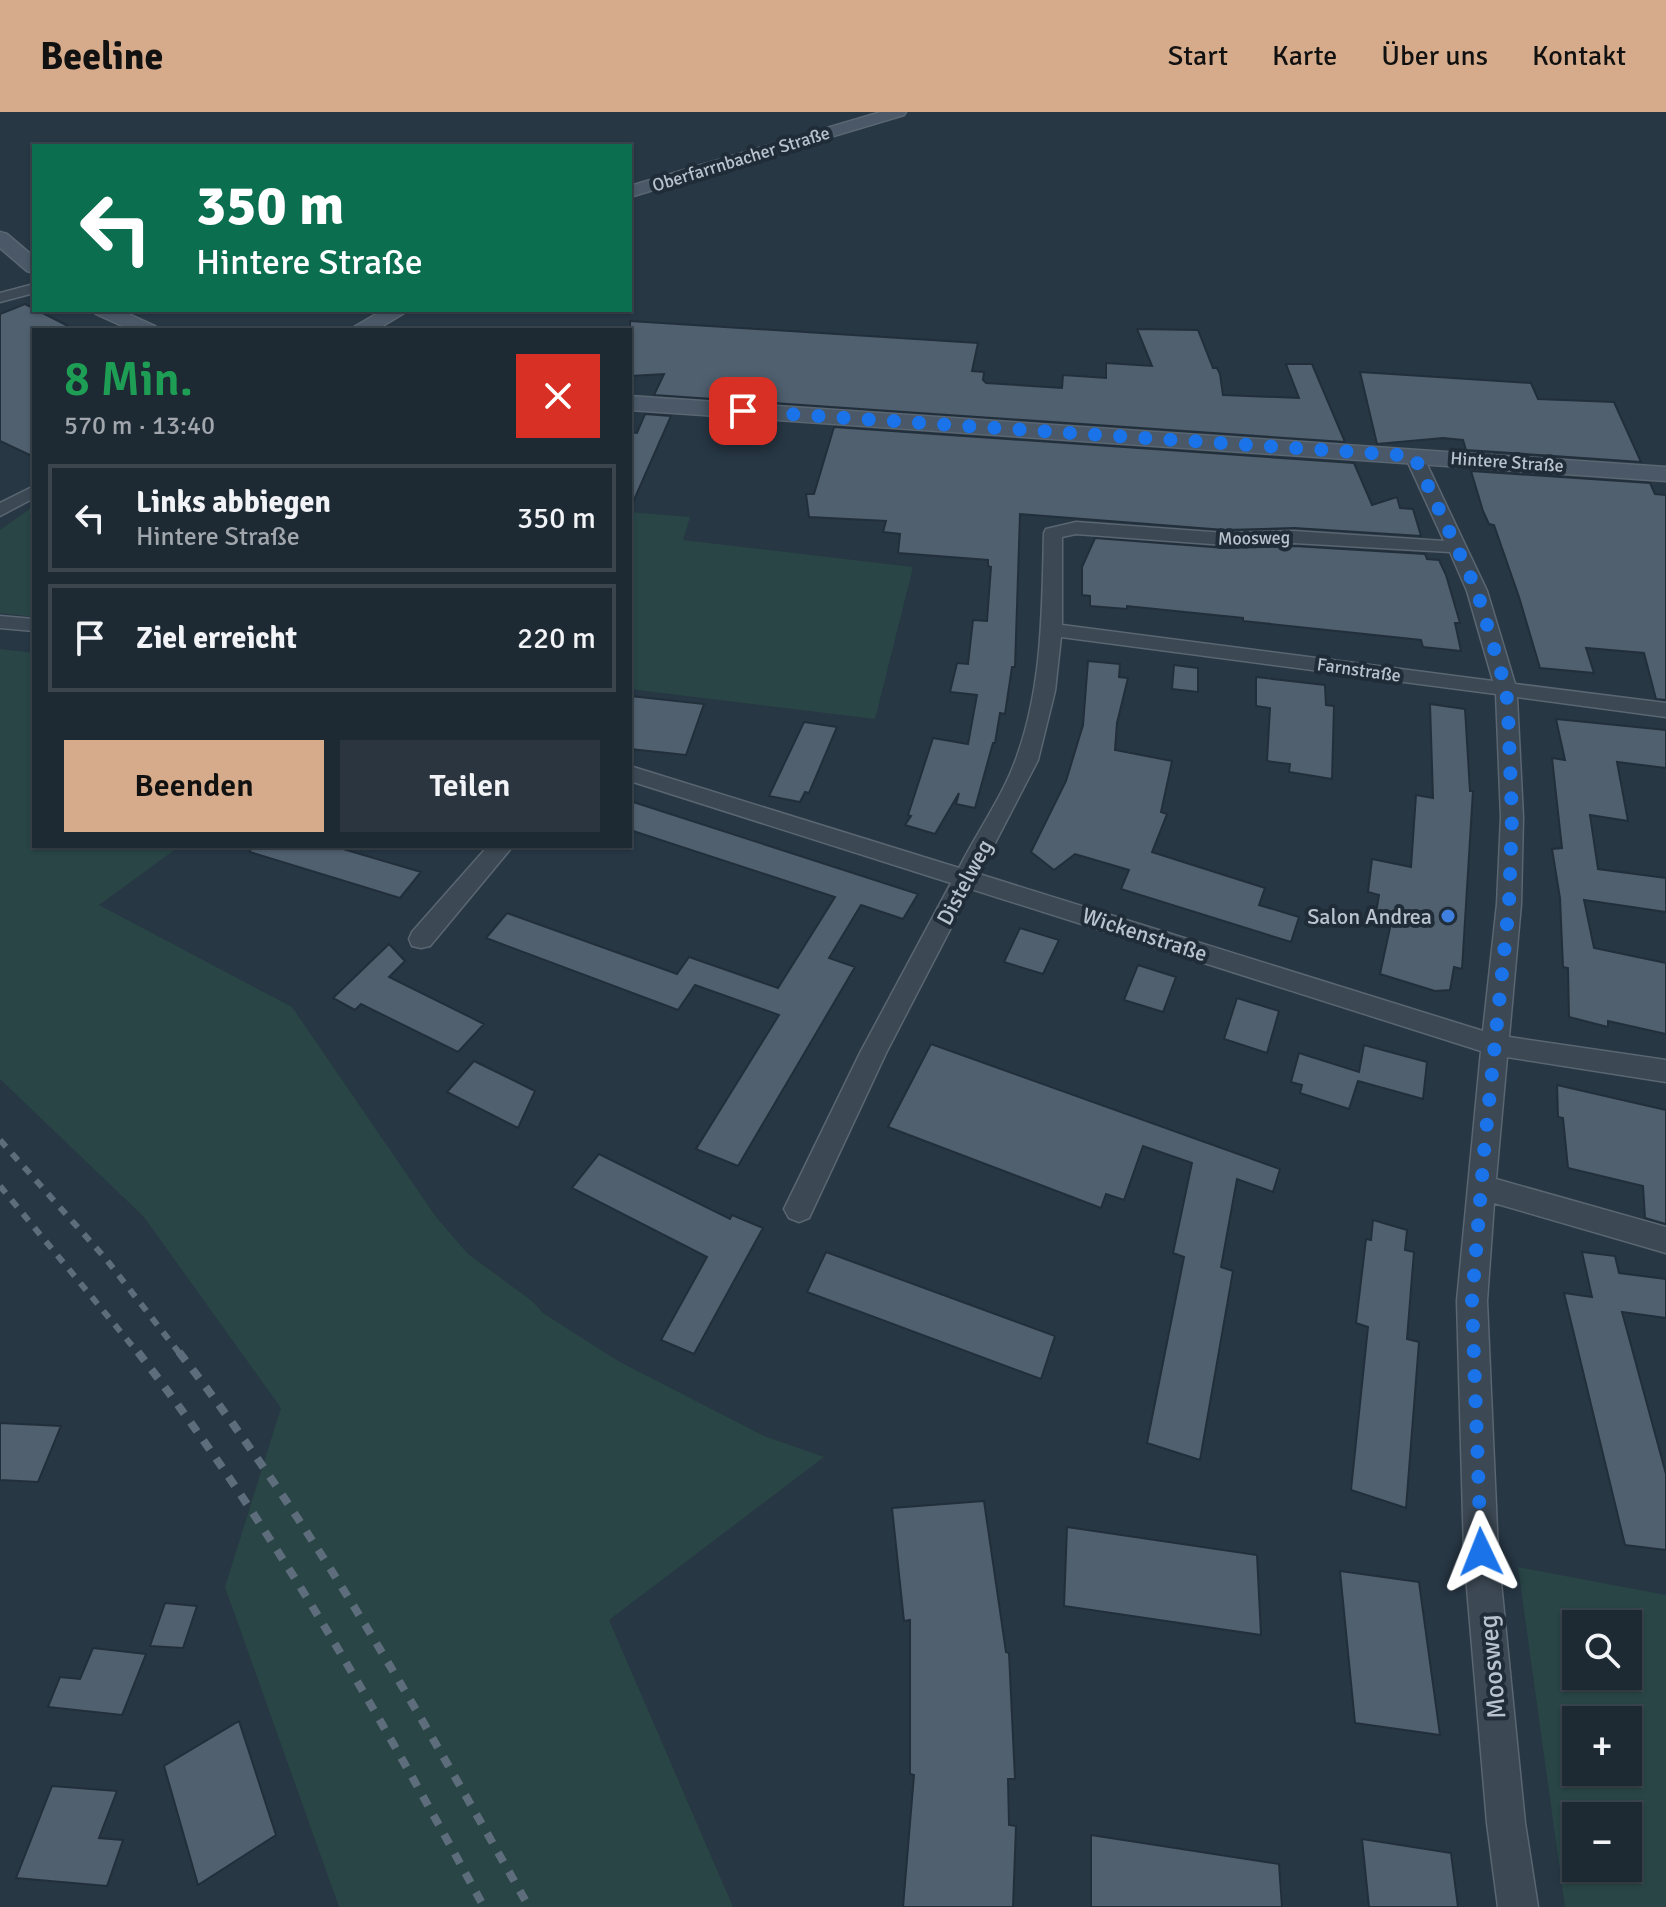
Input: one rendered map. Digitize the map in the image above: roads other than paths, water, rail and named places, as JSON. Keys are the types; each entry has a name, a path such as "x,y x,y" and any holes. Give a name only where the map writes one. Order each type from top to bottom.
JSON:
{"street":[{"name":"Oberfarrnbacher Straße","path":"632,191 898,112"},
{"path":"0,238 32,265"},
{"path":"0,298 32,289"},
{"path":"108,312 144,328"},
{"path":"364,328 395,312"},
{"name":"Hintere Straße","path":"632,403 1666,474"},
{"name":"Moosweg","path":"1414,456 1477,591 1506,689 1512,817 1509,904 1472,1301 1481,1552 1506,1823 1518,1907"},
{"path":"0,511 32,492"},
{"name":"Moosweg","path":"1053,533 1076,528 1225,539 1294,537 1456,547"},
{"name":"Distelweg","path":"799,1209 873,1053 1027,760 1045,691 1052,630 1053,533"},
{"path":"0,622 32,625"},
{"name":"Farnstraße","path":"1052,630 1666,710"},
{"name":"Wickenstraße","path":"632,774 1495,1045 1666,1071"},
{"path":"421,939 499,848"},
{"path":"1481,1187 1666,1240"}],"railway":[{"path":"0,1140 106,1259 180,1354"},
{"path":"0,1186 139,1354"},
{"path":"138,1352 279,1553 364,1693 484,1907"},
{"path":"179,1352 321,1554 529,1907"}],"place":[{"name":"Salon Andrea","path":"1448,916"}]}
